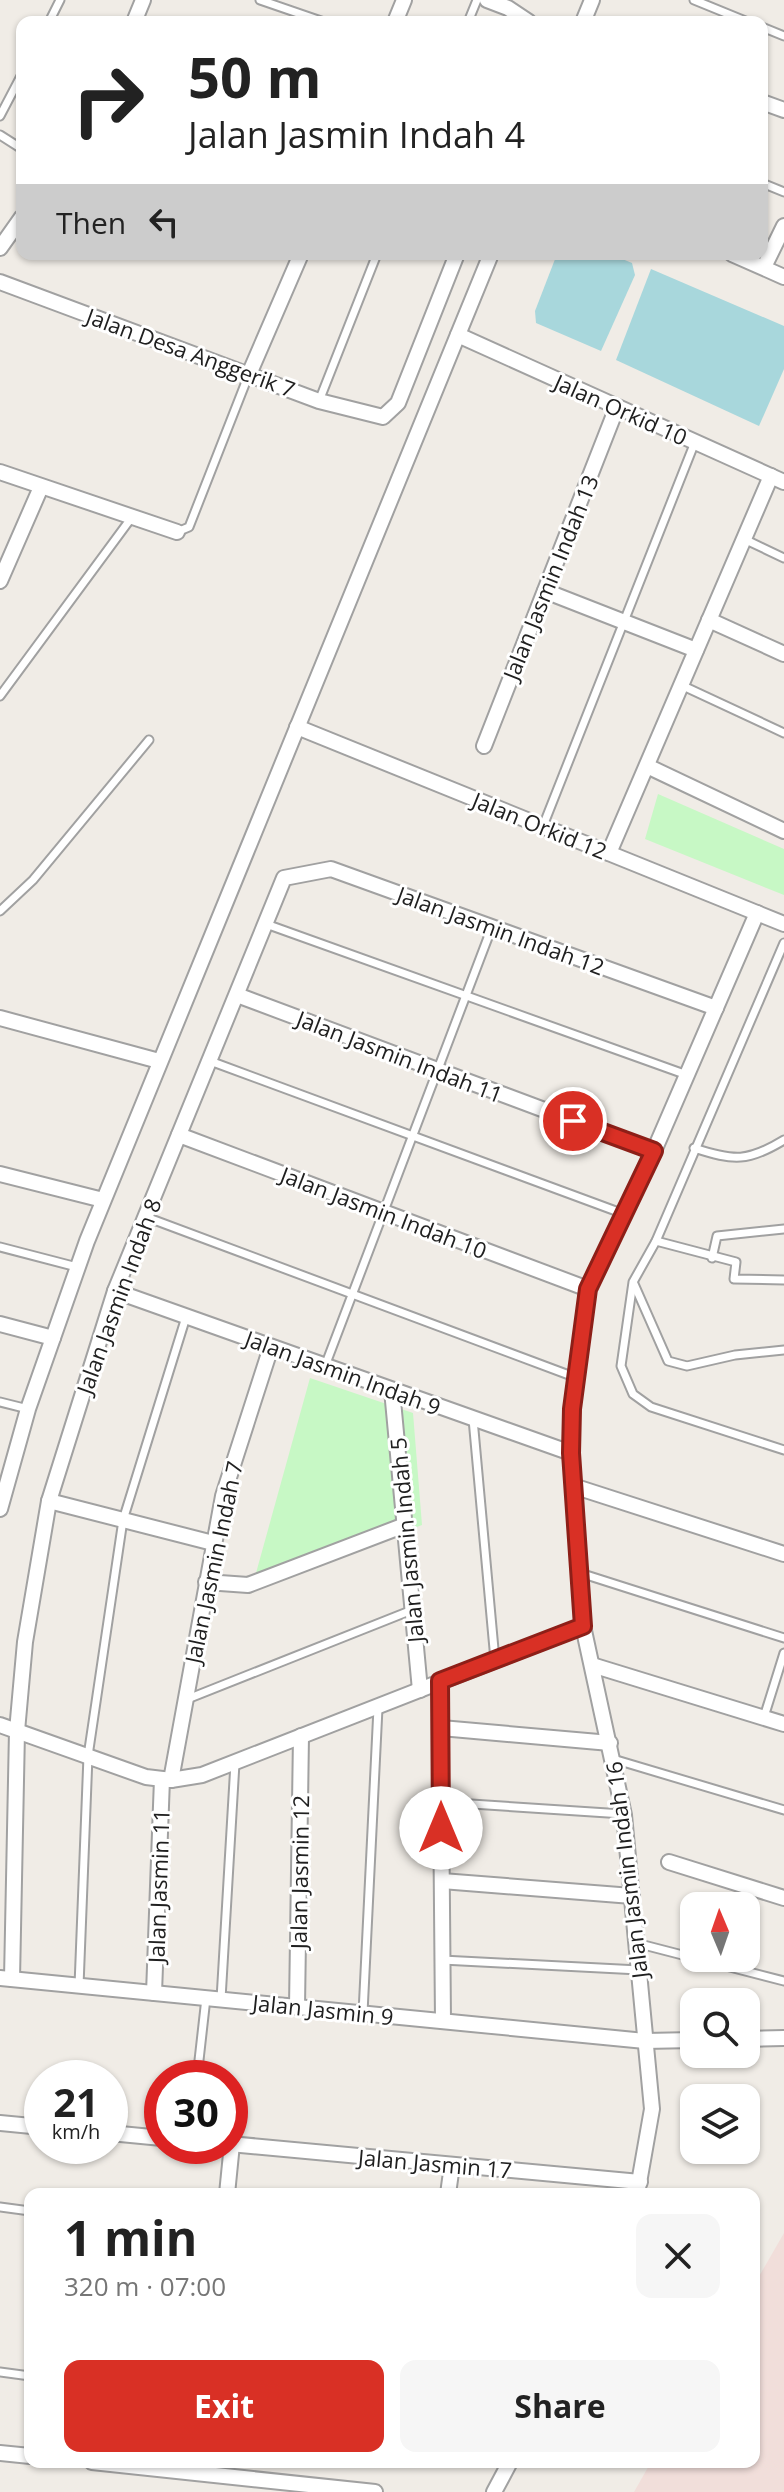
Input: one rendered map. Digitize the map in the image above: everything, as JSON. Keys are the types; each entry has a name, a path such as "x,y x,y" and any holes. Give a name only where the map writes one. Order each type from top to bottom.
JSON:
{"street":[{"path":"487,0 520,16"},
{"path":"0,248 16,225"},
{"path":"768,259 784,226"},
{"path":"250,372 298,260"},
{"name":"Jalan Desa Anggerik 7","path":"0,282 250,372 319,401 383,417 398,403 455,260"},
{"path":"0,1509 4,1474 103,1200 489,260"},
{"path":"747,260 784,277"},
{"path":"764,267 767,260"},
{"name":"Jalan Orkid 10","path":"458,335 777,479"},
{"name":"Jalan Jasmin Indah 13","path":"484,746 617,407"},
{"path":"0,472 177,532"},
{"path":"609,853 744,539 777,479"},
{"path":"0,581 41,487"},
{"path":"545,591 696,650"},
{"path":"709,620 784,654"},
{"name":"Jalan Orkid 12","path":"297,727 784,924"},
{"path":"647,766 784,831"},
{"name":"Jalan Jasmin Indah 12","path":"284,878 331,869 716,1008"},
{"name":"Jalan Jasmin Indah 8","path":"6,1979 17,1731 25,1642 49,1501 115,1291 284,878"},
{"name":"Jalan Jasmin Indah 16","path":"638,2188 652,2109 624,1815 583,1626 571,1453 577,1378 588,1289 654,1151 757,913"},
{"name":"Jalan Jasmin Indah 11","path":"237,995 654,1151"},
{"path":"0,1018 159,1061"},
{"name":"Jalan Jasmin Indah 10","path":"179,1135 588,1289"},
{"path":"0,1174 103,1200"},
{"name":"Jalan Jasmin Indah 9","path":"115,1291 571,1453"},
{"path":"0,1324 53,1338"},
{"name":"Jalan Jasmin Indah 7","path":"167,1780 223,1496 271,1347"},
{"name":"Jalan Jasmin Indah 5","path":"392,1390 420,1690"},
{"path":"573,1486 784,1554"},
{"path":"49,1501 213,1543"},
{"path":"206,1582 248,1585 405,1525"},
{"path":"0,1725 167,1780 202,1775 583,1626"},
{"path":"592,1665 784,1724"},
{"path":"440,1681 443,2021"},
{"path":"441,1728 610,1743"},
{"name":"Jalan Jasmin 12","path":"297,2007 301,1736"},
{"name":"Jalan Jasmin 11","path":"154,1993 167,1780"},
{"path":"669,1862 784,1898"},
{"path":"442,1881 632,1896"},
{"name":"Jalan Jasmin 9","path":"6,1979 645,2041 680,2040"},
{"path":"760,2039 784,2038"},
{"path":"0,2123 24,2125"},
{"name":"Jalan Jasmin 17","path":"248,2146 452,2165 638,2188"},
{"path":"227,2188 229,2164"},
{"path":"449,2188 452,2165"},
{"path":"0,2453 24,2455"},
{"path":"203,2468 219,2475 375,2492"},
{"path":"494,2492 507,2468"},
{"path":"218,2492 219,2475"}],"lane":[{"path":"260,0 307,16"},
{"path":"694,0 733,16"},
{"path":"0,116 16,85"},
{"path":"319,401 375,260"},
{"path":"177,532 189,527 250,372"},
{"path":"543,826 695,442"},
{"path":"0,696 132,517"},
{"path":"744,539 784,558"},
{"path":"681,685 784,733"},
{"path":"0,911 33,880 149,740"},
{"path":"266,924 687,1075"},
{"path":"325,1366 492,927"},
{"path":"784,944 656,1241 633,1282 621,1366 633,1394 651,1407 784,1450"},
{"path":"210,1061 624,1214"},
{"path":"694,1148 722,1157 757,1156 784,1140"},
{"path":"146,1217 577,1378"},
{"path":"712,1258 717,1236 784,1229"},
{"path":"656,1241 736,1262 734,1279 784,1280"},
{"path":"0,1247 77,1267"},
{"path":"633,1282 668,1361 687,1366 735,1355 784,1350"},
{"path":"79,1986 88,1756 123,1520 186,1317"},
{"path":"0,1402 28,1409"},
{"path":"473,1418 495,1660"},
{"path":"578,1572 784,1638"},
{"path":"183,1701 413,1610"},
{"path":"764,1717 784,1653"},
{"path":"363,2013 378,1706"},
{"path":"613,1759 784,1810"},
{"path":"201,2060 214,1999 235,1763"},
{"path":"441,1802 624,1815"},
{"path":"636,1943 680,1954"},
{"path":"442,1960 639,1970"},
{"path":"749,1972 784,1981"},
{"path":"0,2207 24,2210"},
{"path":"0,2372 24,2375"}],"shaded area":[{"path":"784,2233 784,2492 634,2492 648,2468 760,2468 760,2275"}],"green space":[{"path":"658,794 784,849 784,895 645,839"},
{"path":"310,1378 413,1413 422,1525 251,1591"}],"water":[{"path":"555,260 625,260 632,263 635,275 601,351 536,323 535,311"},
{"path":"651,269 784,326 784,369 759,426 616,360"}],"route":[{"path":"441,1828 440,1681 583,1626 571,1453 572,1409 588,1289 654,1151 573,1121"}]}
